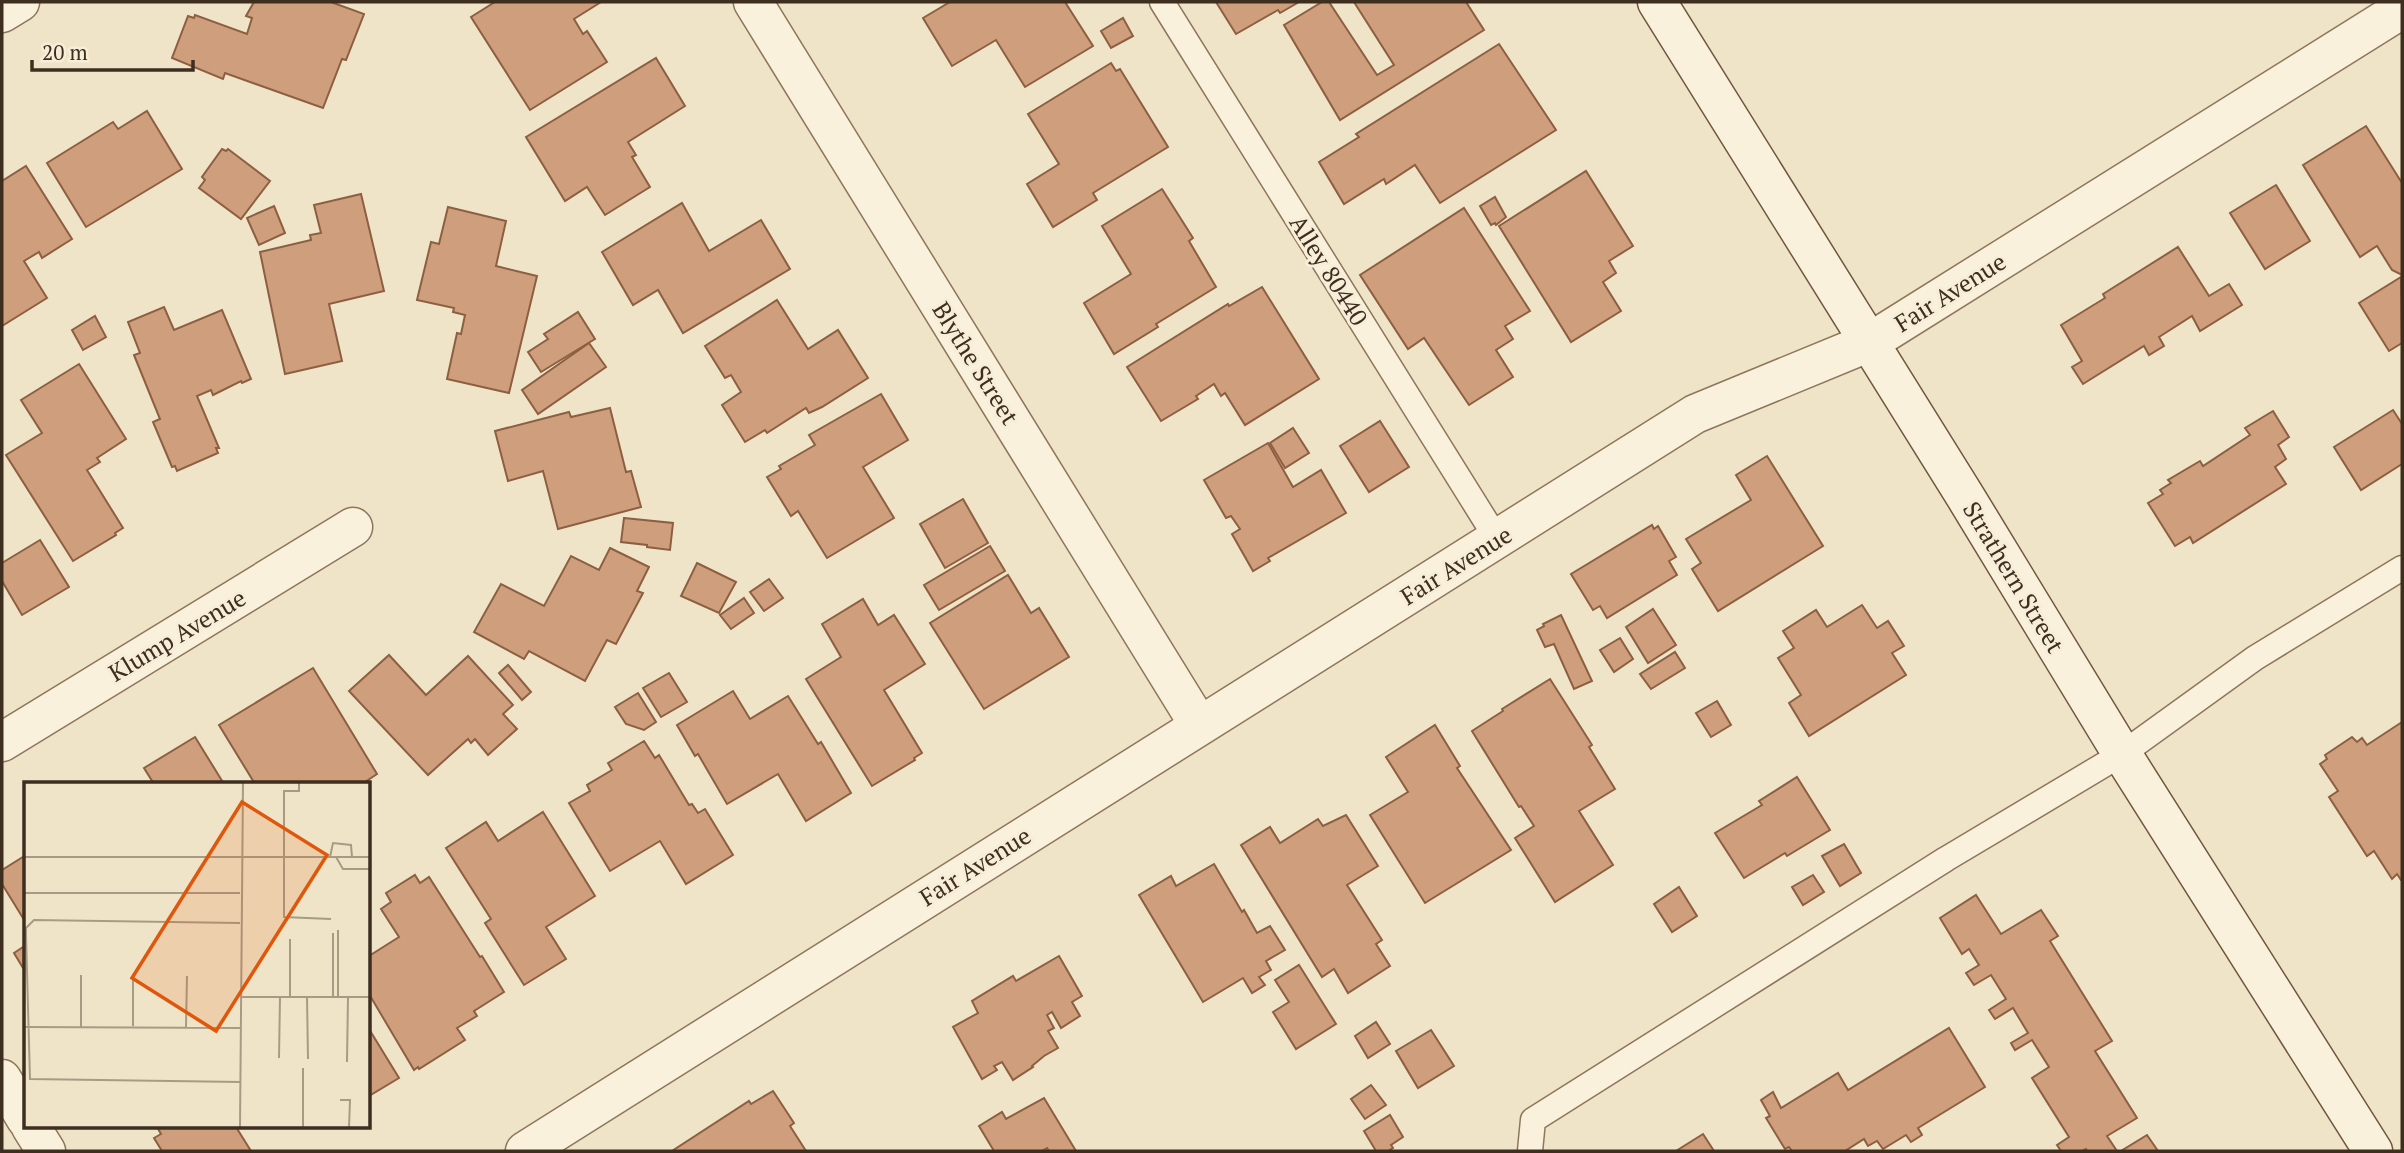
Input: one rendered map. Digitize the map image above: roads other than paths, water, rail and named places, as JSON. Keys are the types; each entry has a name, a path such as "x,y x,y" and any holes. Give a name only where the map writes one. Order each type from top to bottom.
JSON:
{"street":[{"path":"2,13 20,2"},
{"name":"Blythe Street","path":"752,2 1199,725"},
{"name":"Strathern Street","path":"1657,2 1870,342 2122,754 2373,1151"},
{"name":"Fair Avenue","path":"525,1151 1695,414 1870,342 2402,9"},
{"name":"Klump Avenue","path":"2,742 353,527"},
{"path":"2,1079 24,1116"},
{"path":"32,1128 46,1151"}],"lane":[{"name":"Alley 80440","path":"1162,2 1497,539"},
{"path":"1530,1151 1532,1120 1934,867 2122,754 2255,658 2402,568"}]}
